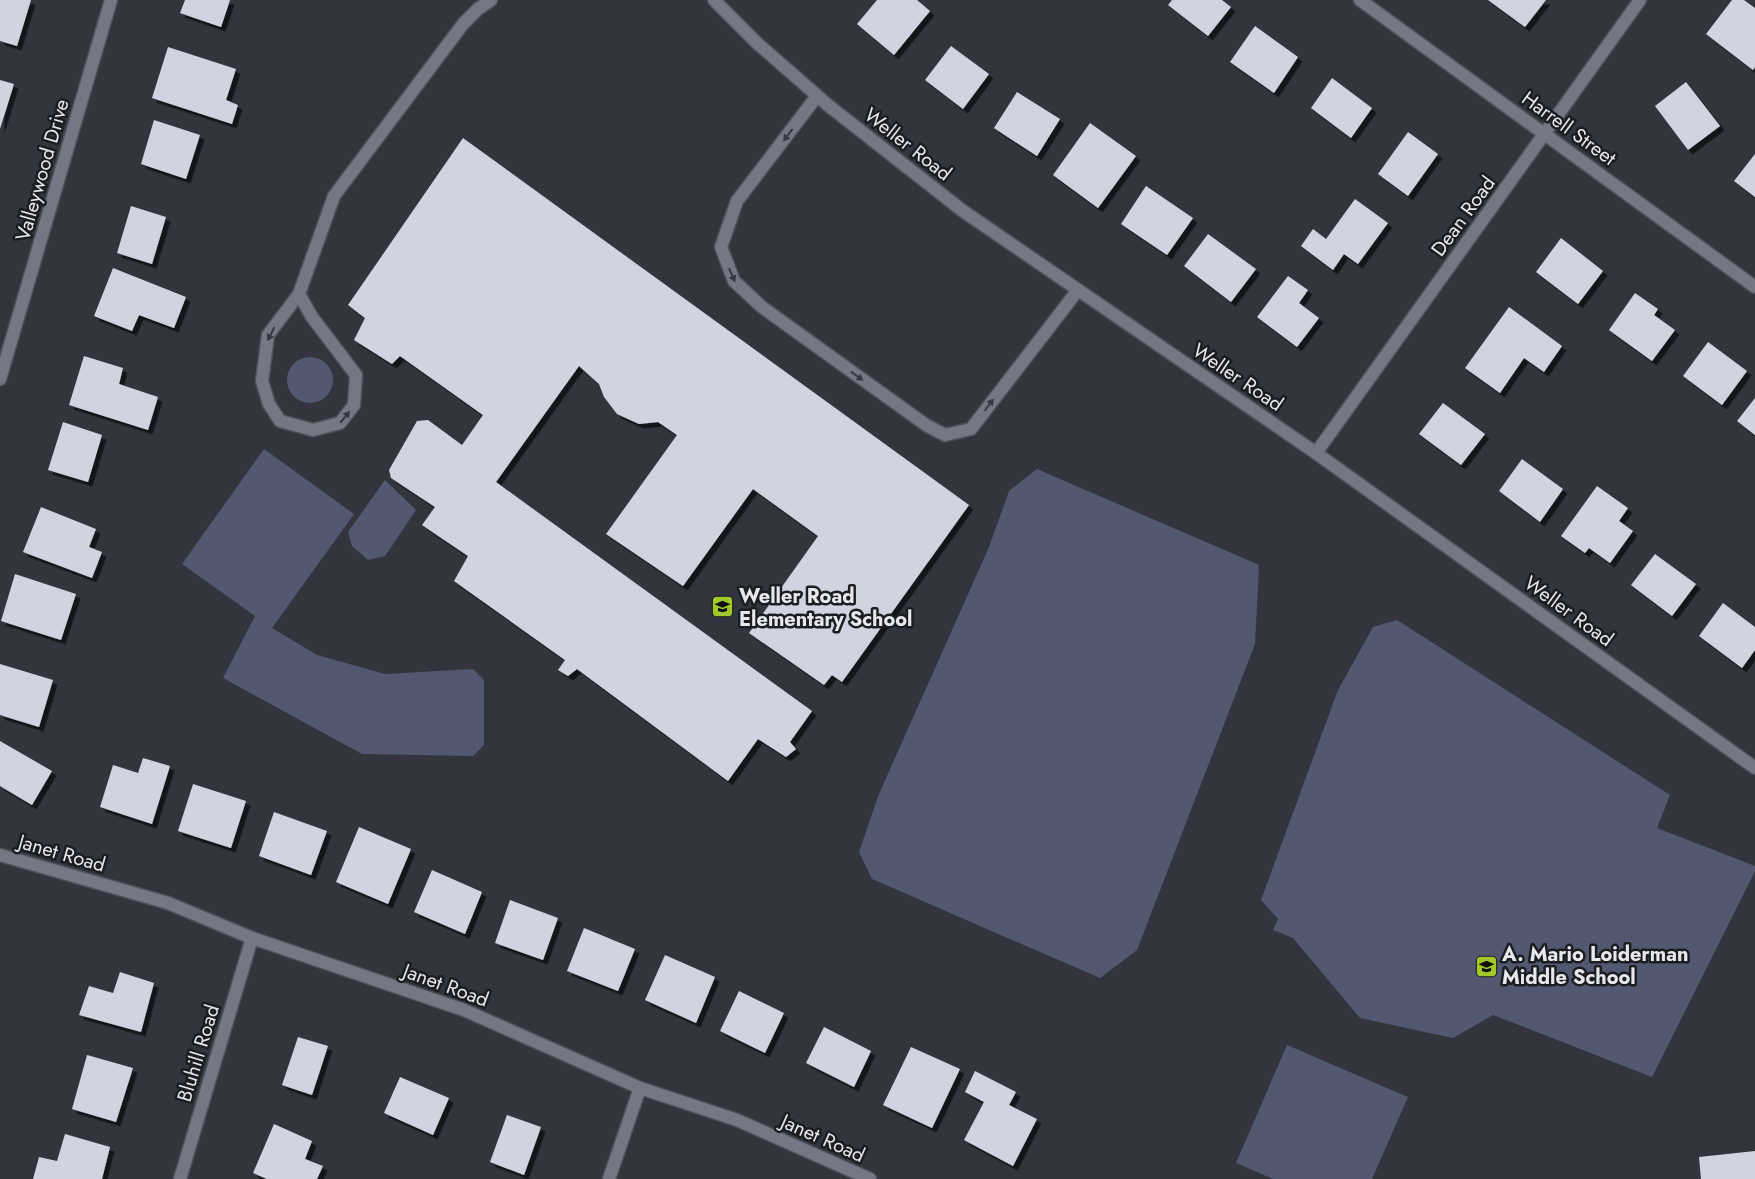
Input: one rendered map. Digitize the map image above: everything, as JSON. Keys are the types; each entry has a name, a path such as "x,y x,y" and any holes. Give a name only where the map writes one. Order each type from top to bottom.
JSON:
{"street":[{"name":"Valleywood Drive","path":"0,379 111,0"},
{"path":"299,294 312,317 356,375 354,405 340,424 313,430 280,421 269,404 262,381 268,335 299,294 334,196 462,24 491,0"},
{"name":"Weller Road","path":"714,0 757,43 850,124 963,211 1316,453 1755,768"},
{"name":"Harrell Street","path":"1360,0 1755,287"},
{"name":"Dean Road","path":"1316,453 1640,0"},
{"path":"817,96 737,201 721,247 734,281 762,307 926,426 945,435 971,429 1078,290"},
{"name":"Janet Road","path":"0,855 168,903 252,938 464,1010 640,1088 737,1120 870,1179"},
{"name":"Bluhill Road","path":"180,1179 252,938"},
{"path":"608,1179 640,1088"}],"shaded area":[{"path":"306,357 314,357 323,361 329,367 333,380 329,393 323,399 314,403 306,403 297,399 291,393 287,384 287,376 291,367 297,361"},
{"path":"264,449 354,514 272,628 317,655 385,674 473,669 484,680 484,745 473,756 362,754 223,678 255,616 182,564"},
{"path":"1037,469 1259,565 1255,644 1137,950 1100,978 872,879 859,852 879,794 989,547 1009,491"},
{"path":"385,480 416,510 385,556 368,560 352,546 348,532"},
{"path":"1397,620 1670,795 1657,828 1755,866 1755,871 1652,1077 1493,1015 1453,1038 1360,1018 1293,938 1273,930 1278,919 1261,900 1338,690 1373,627"},
{"path":"1287,1045 1408,1097 1372,1179 1273,1179 1236,1163"}],"building":[{"path":"0,0 31,0 17,46 0,41"},
{"path":"185,0 230,0 221,27 180,13"},
{"path":"877,0 917,0 930,11 894,55 857,24"},
{"path":"1172,0 1222,0 1231,7 1208,36 1168,5"},
{"path":"1488,0 1546,0 1525,27"},
{"path":"1732,0 1744,0 1755,8 1755,67 1753,70 1706,34"},
{"path":"1255,26 1298,57 1274,93 1230,62"},
{"path":"951,46 989,74 963,109 925,80"},
{"path":"168,47 236,69 226,100 238,105 232,124 152,98"},
{"path":"1332,78 1372,108 1351,138 1311,108"},
{"path":"0,80 14,84 0,129"},
{"path":"1686,82 1720,126 1688,150 1655,106"},
{"path":"1017,92 1060,119 1037,156 994,128"},
{"path":"154,120 200,135 186,179 141,164"},
{"path":"1090,123 1136,156 1098,208 1053,175"},
{"path":"1408,132 1438,154 1408,196 1378,174"},
{"name":"Weller Road Elementary School","path":"463,138 969,505 842,682 832,675 824,685 749,633 818,536 753,489 683,586 606,534 677,435 658,422 639,424 617,414 604,397 599,384 579,366 496,482 812,711 790,742 796,749 786,757 758,739 728,781 577,669 568,676 558,670 565,660 454,581 468,556 422,525 435,507 391,478 389,470 417,421 428,420 462,445 483,415 400,356 392,364 354,340 365,318 348,305"},
{"path":"1755,154 1755,197 1734,181"},
{"path":"1146,186 1193,218 1167,255 1121,224"},
{"path":"1355,199 1388,223 1358,264 1344,254 1333,270 1301,246 1313,229 1326,239"},
{"path":"131,206 166,217 152,264 117,253"},
{"path":"1208,234 1256,269 1231,302 1184,266"},
{"path":"1561,238 1603,271 1578,304 1536,272"},
{"path":"113,268 186,297 174,328 139,315 132,331 94,316"},
{"path":"1288,276 1308,290 1299,303 1319,318 1297,347 1257,317"},
{"path":"1635,293 1658,309 1654,315 1675,330 1652,361 1609,330"},
{"path":"1509,307 1562,346 1544,372 1524,358 1500,393 1465,368"},
{"path":"1708,342 1747,371 1722,405 1683,376"},
{"path":"84,356 123,368 119,384 158,397 148,430 69,405"},
{"path":"1755,398 1755,435 1737,421"},
{"path":"1443,403 1485,434 1461,465 1419,434"},
{"path":"63,422 102,435 88,482 48,470"},
{"path":"1522,459 1563,489 1540,522 1499,491"},
{"path":"1597,486 1628,508 1619,521 1633,531 1610,563 1589,548 1585,553 1561,536"},
{"path":"41,507 96,529 89,547 102,552 92,578 23,552"},
{"path":"1655,554 1696,584 1672,616 1631,585"},
{"path":"15,574 76,594 61,640 1,621"},
{"path":"1723,603 1755,627 1755,650 1742,668 1699,636"},
{"path":"0,664 53,680 39,727 0,715"},
{"path":"0,741 52,771 32,805 0,786"},
{"path":"143,758 170,766 152,824 100,807 113,765 138,773"},
{"path":"193,784 246,801 231,848 178,831"},
{"path":"274,812 327,831 311,875 259,856"},
{"path":"359,827 411,849 388,904 336,882"},
{"path":"432,870 482,892 465,934 414,912"},
{"path":"510,900 558,918 543,960 495,943"},
{"path":"584,928 635,949 618,991 567,971"},
{"path":"665,955 715,977 696,1023 645,1000"},
{"path":"120,972 154,983 141,1032 79,1015 89,986 113,993"},
{"path":"739,991 784,1013 765,1053 720,1031"},
{"path":"824,1027 871,1051 854,1087 806,1063"},
{"path":"298,1037 328,1046 312,1095 282,1085"},
{"path":"911,1047 960,1069 932,1128 883,1105"},
{"path":"87,1055 133,1068 116,1122 72,1109"},
{"path":"975,1071 1016,1092 1009,1105 1037,1119 1013,1166 964,1140 984,1102 965,1092"},
{"path":"400,1077 449,1098 433,1135 384,1113"},
{"path":"507,1115 541,1127 524,1175 490,1162"},
{"path":"274,1124 312,1141 305,1159 323,1166 317,1179 267,1179 253,1173"},
{"path":"65,1134 110,1147 102,1179 33,1179 39,1157 57,1161"},
{"path":"1755,1151 1755,1179 1701,1179 1699,1157"}],"place":[{"name":"Weller Road Elementary School","path":"723,607"},
{"name":"A. Mario Loiderman Middle School","path":"1486,966"}]}
